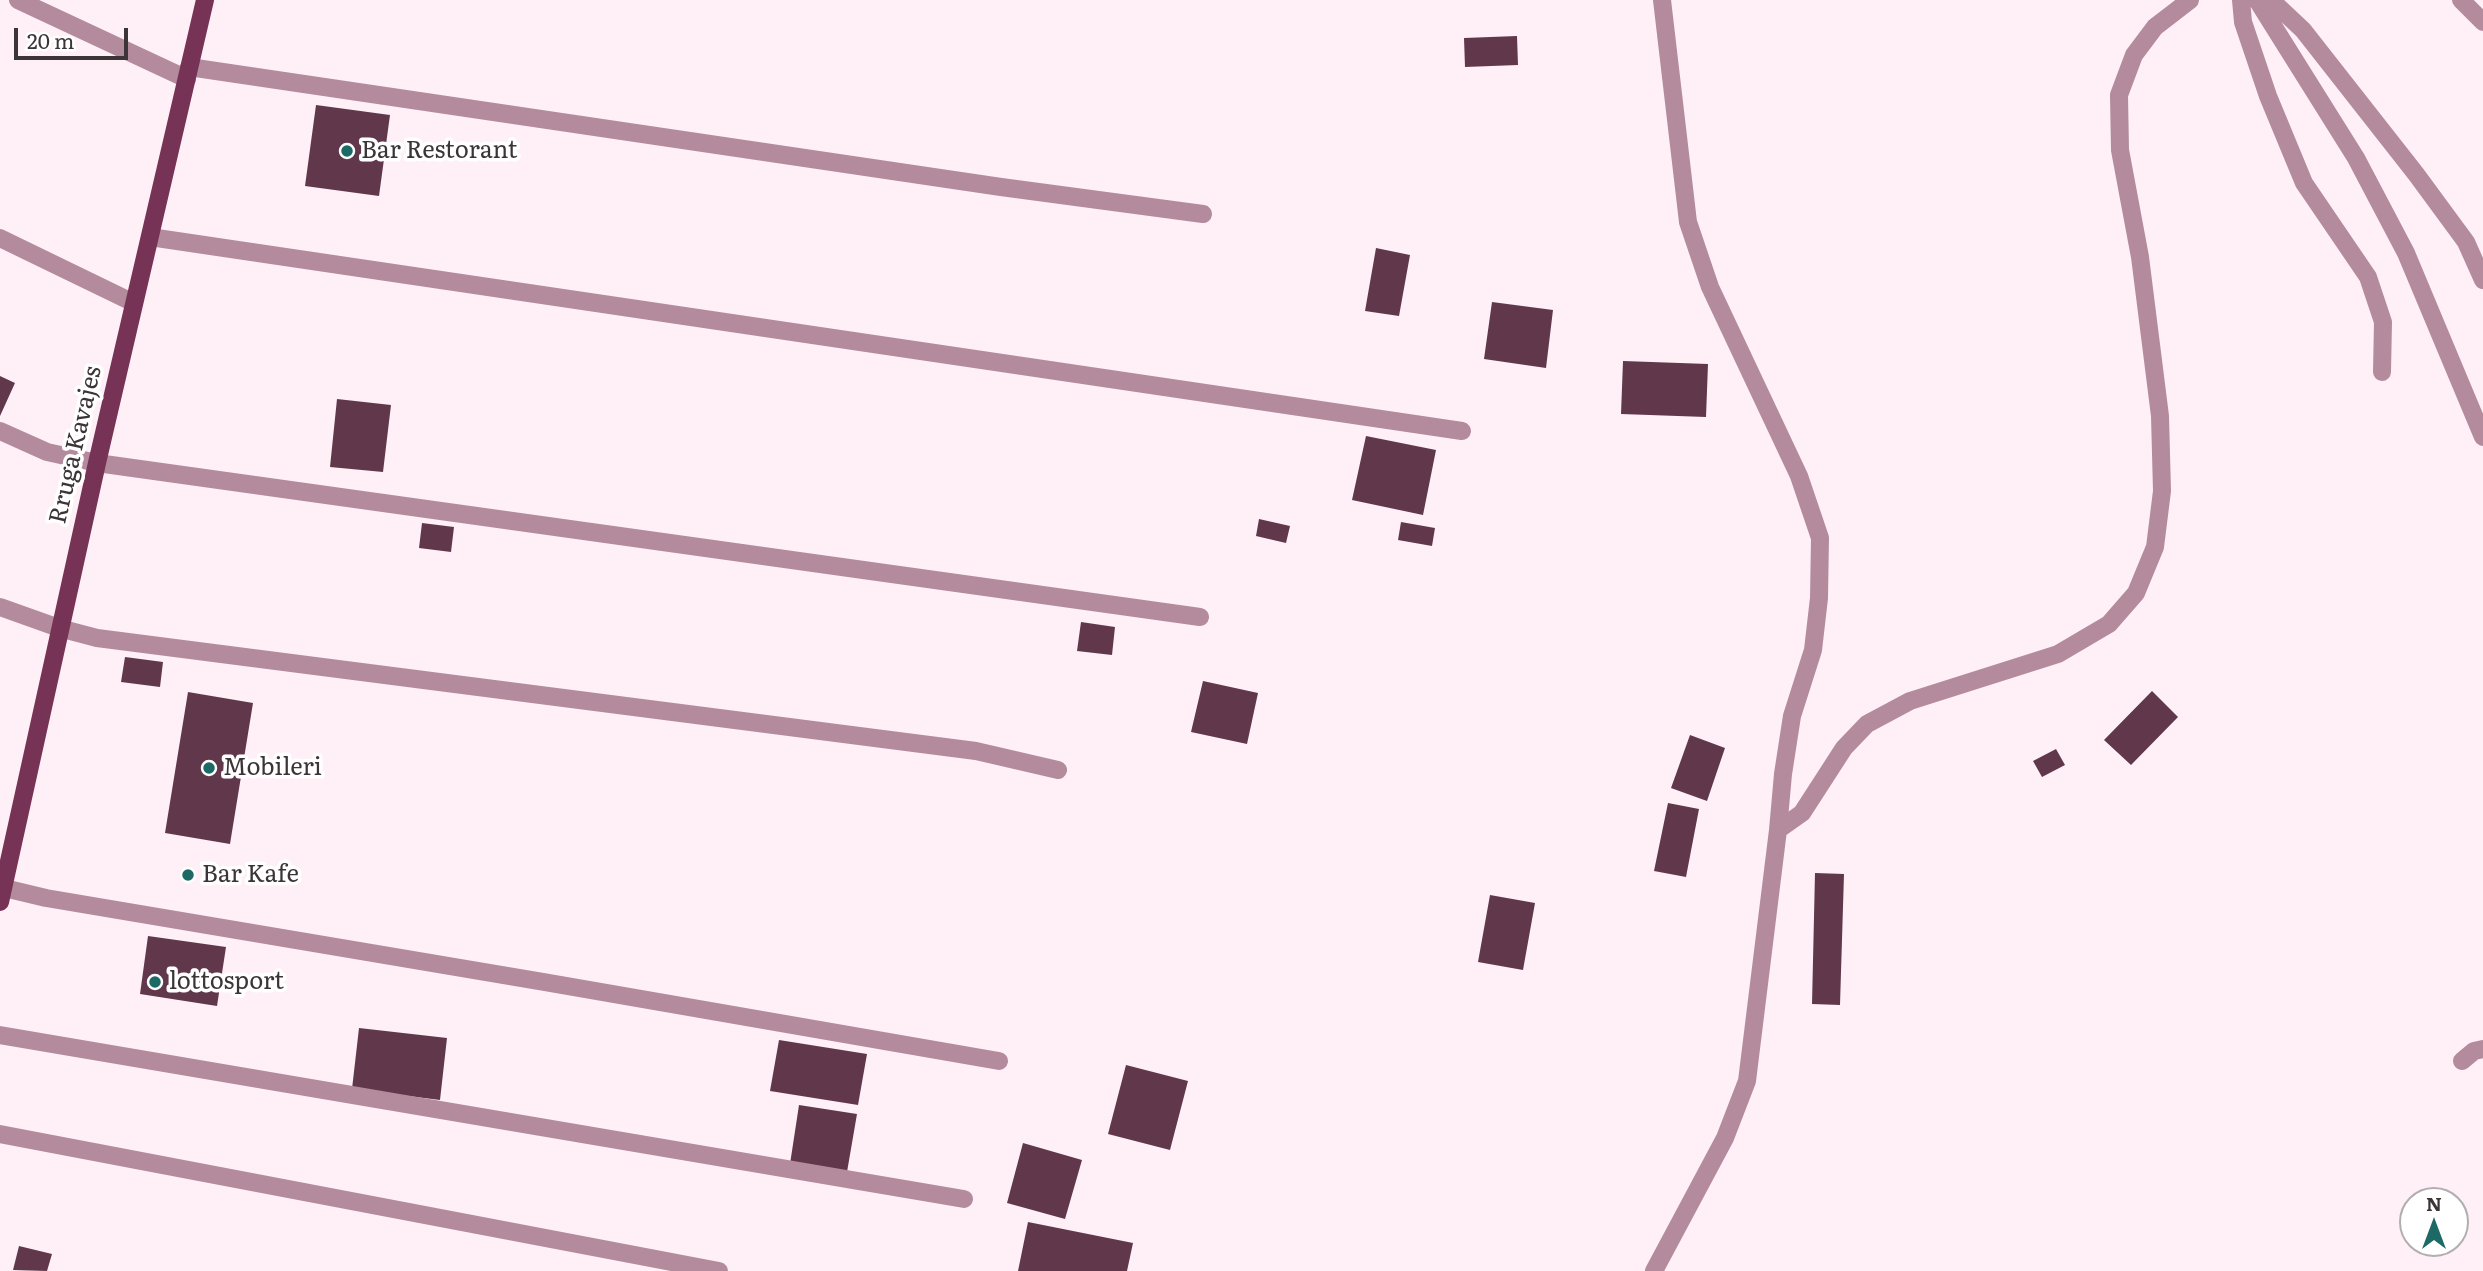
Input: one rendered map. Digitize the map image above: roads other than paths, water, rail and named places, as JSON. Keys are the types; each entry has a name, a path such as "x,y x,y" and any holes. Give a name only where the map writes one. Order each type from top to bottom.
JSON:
{"main road":[{"name":"Rruga Kavajes","path":"1,893 59,628 205,0"}],"street":[{"path":"18,0 188,73 1203,214"},
{"path":"1654,1271 1725,1138 1747,1082 1783,774 1792,716 1813,650 1819,598 1820,538 1799,476 1710,287 1688,222 1662,0"},
{"path":"1778,830 1802,813 1844,748 1867,724 1910,702 2058,654 2109,624 2136,593 2155,547 2162,491 2160,416 2142,269 2120,150 2119,94 2134,55 2155,27 2190,0"},
{"path":"2241,0 2243,22 2304,183 2368,277 2384,321 2382,372"},
{"path":"2257,0 2356,158 2406,253 2483,437"},
{"path":"2271,0 2303,30 2416,174 2466,243 2483,280"},
{"path":"2461,0 2483,22"},
{"path":"150,237 1462,431"},
{"path":"0,238 134,303"},
{"path":"0,431 47,452 97,463 1200,617"},
{"path":"0,607 97,638 976,751 1058,770"},
{"path":"1,893 46,898 999,1061"},
{"path":"0,1035 964,1199"},
{"path":"2462,1061 2474,1051 2483,1049"},
{"path":"0,1134 719,1271"}],"place":[{"name":"Bar Restorant","path":"347,151"},
{"name":"Mobileri","path":"209,768"},
{"name":"Bar Kafe","path":"188,875"},
{"name":"lottosport","path":"155,982"}]}
